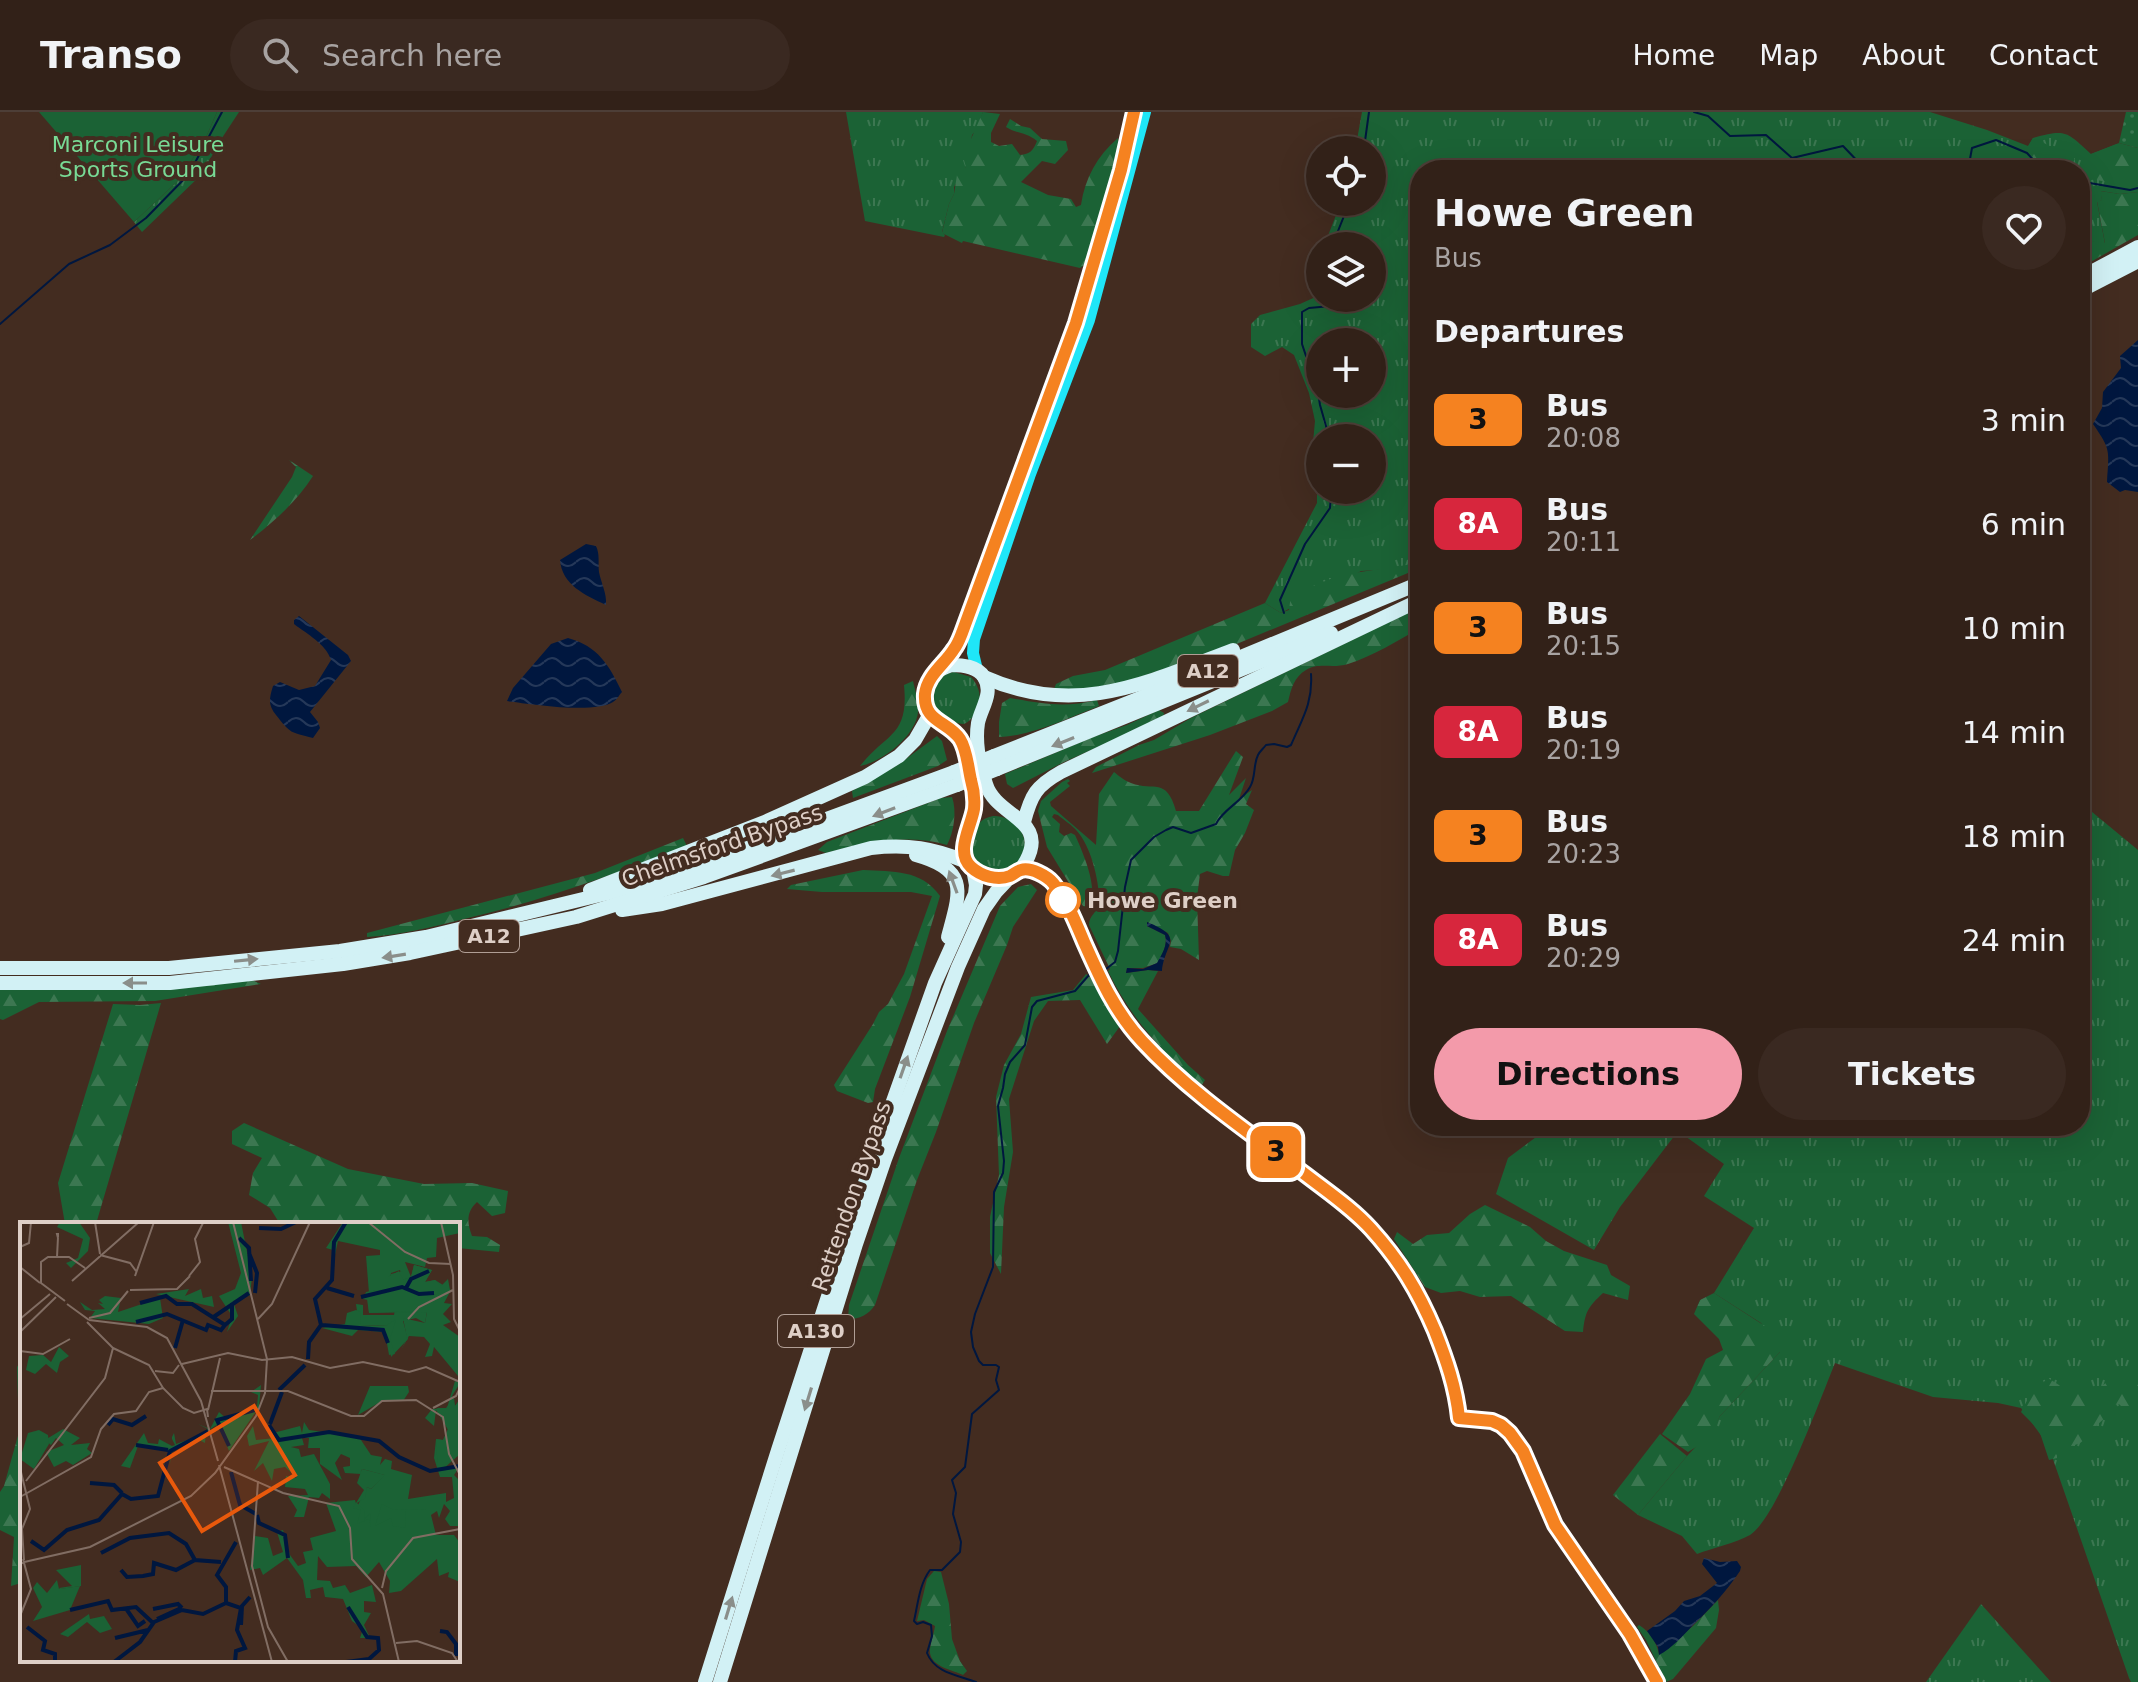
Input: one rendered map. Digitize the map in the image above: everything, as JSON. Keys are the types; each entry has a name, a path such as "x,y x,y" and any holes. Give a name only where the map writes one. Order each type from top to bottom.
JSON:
{"highway":[{"path":"2090,273 2138,247"},
{"path":"2090,286 2138,261"},
{"name":"A12","path":"980,674 1024,692 1053,697 1088,695 1137,686 1410,585"},
{"name":"Chelmsford Bypass","path":"995,763 1410,585"},
{"name":"Chelmsford Bypass","path":"0,983 170,983 296,969 410,953 576,917 704,877 1410,602"},
{"name":"A12","path":"1024,822 1035,791 1045,781 1410,603"},
{"path":"930,714 926,690 931,677 939,669 963,665 980,674 987,694 978,724 979,757 986,785 999,805 1024,822"},
{"name":"A12","path":"550,908 767,821 865,777 899,756 915,740 930,714"},
{"name":"Rettendon Bypass","path":"705,1682 876,1149 935,983 975,894 976,885 964,847 974,807 966,758 958,736 930,714"},
{"name":"Chelmsford Bypass","path":"0,968 169,968 340,951 426,937 608,893 710,862 956,778"},
{"name":"Rettendon Bypass","path":"720,1682 885,1159 958,967 984,909 1025,863 1031,837 1024,822"},
{"name":"A12","path":"576,917 662,904 871,848 894,846 939,851 970,866"},
{"name":"A12","path":"822,863 900,853 927,858 947,867 958,886 958,897 935,983"},
{"path":"970,866 984,875 997,878 1012,875"}],"main road":[{"path":"939,669 962,633 1076,323 1117,186 1134,112"},
{"path":"980,674 973,653 974,639 1030,474 1089,320 1145,112"}],"green space":[{"name":"Marconi Leisure Sports Ground","path":"39,112 217,112 181,178 134,222"},
{"path":"217,112 239,112 203,173 142,232 134,222 181,178"},
{"path":"846,112 983,112 972,135 966,167 954,187 942,232 944,237 865,221"},
{"path":"983,112 1000,114 991,133 991,142 999,146 1012,144 1020,155 1031,151 1037,141 1006,127 1010,119 1030,128 1042,139 1066,141 1068,150 1055,164 1042,161 1021,182 1048,195 1071,199 1076,207 1081,205 1093,168 1118,138 1114,182 1092,260 1080,268 962,243 942,233 957,175 966,167 963,157"},
{"path":"1362,112 1930,112 2028,146 2033,138 2059,133 2070,136 2091,154 2119,143 2138,148 2138,192 2120,194 2101,191 2102,200 2097,202 2105,244 2090,241 2090,160 1410,160 1410,565 1361,571 1281,613 1265,603 1316,504 1386,504 1386,424 1315,424 1312,408 1386,408 1386,328 1306,328 1306,385 1294,355 1282,347 1265,356 1251,347 1251,324 1260,315 1306,301 1306,312 1386,312 1386,232 1329,232 1336,216 1386,216 1386,136 1358,136"},
{"path":"2126,112 2138,112 2138,148 2119,143"},
{"path":"2033,138 2075,160 2035,160 2026,150"},
{"path":"2117,144 2138,149 2138,185 2097,180 2091,154"},
{"path":"2100,191 2120,194 2138,192 2138,235 2090,262 2090,241 2105,243 2097,201 2102,200"},
{"path":"289,460 313,476 284,511 250,540 292,477 296,467"},
{"path":"1410,564 1410,572 1227,648 1107,688 1053,692 1056,684 1073,676 1105,670 1265,603 1281,613 1289,610 1291,595 1340,575"},
{"path":"1410,612 1410,634 1357,661 1306,670 1296,680 1288,702 1272,711 1210,735 1092,773 1096,767 1154,740 1191,718"},
{"path":"954,672 971,677 980,696 975,715 964,724 942,717 932,701 935,683 942,676"},
{"path":"913,681 918,708 911,730 887,753 860,766 899,725 905,702 904,685"},
{"path":"1010,698 1054,704 1097,700 1099,706 1037,730 999,737 1002,703"},
{"path":"1159,710 1164,713 1163,718 1013,788 1007,784 1005,774"},
{"path":"937,736 942,741 947,760 853,798 852,791 899,764"},
{"path":"1236,751 1243,757 1229,795 1246,778 1239,799 1252,790 1246,804 1254,810 1235,850 1229,876 1207,871 1200,874 1197,898 1199,960 1181,949 1170,947 1168,933 1147,922 1147,926 1165,935 1163,953 1158,963 1143,968 1127,968 1126,973 1158,971 1138,1009 1205,1080 1202,1085 1148,1033 1108,971 1110,969 1089,925 1098,906 1099,895 1094,865 1082,838 1054,814 1052,817 1060,824 1059,832 1064,836 1075,835 1082,852 1091,881 1090,908 1083,906 1047,847 1038,811 1041,801 1068,779 1070,786 1050,802 1051,806 1096,845 1099,794 1114,772 1131,783 1163,789 1176,811 1199,811"},
{"path":"952,797 954,821 947,845 902,840 826,853 818,850 827,842 941,798"},
{"path":"2090,810 2138,850 2138,1682 2131,1682 2129,1678 2048,1445 2021,1408 1933,1397 1835,1363 1785,1482 1773,1506 1750,1535 1697,1554 1682,1536 1638,1515 1712,1430 1720,1416 1780,1352 1761,1323 1714,1293 1754,1228 1704,1196 1724,1164 1685,1136 2090,1136"},
{"path":"993,816 1015,824 1025,844 1020,860 1005,870 988,870 980,865 972,849 977,826"},
{"path":"683,838 687,846 549,896 428,928 367,937 367,933 595,873"},
{"path":"863,870 915,876 940,896 910,997 875,1089 873,1102 868,1103 837,1091 834,1085 879,1012 888,1004 904,974 932,896 911,892 787,889 791,885"},
{"path":"1031,884 1037,890 1013,927 974,1023 875,1305 863,1316 848,1319 849,1305 899,1158 947,1031 1000,906 1018,887"},
{"path":"1086,974 1090,977 1095,975 1123,1022 1107,1044 1080,1000 1048,1001 1034,1021 1009,1099 1013,1152 1004,1207 1001,1274 990,1253 990,1217 999,1175 996,1097 1004,1065 1021,1034 1031,997 1073,990"},
{"path":"252,980 261,984 155,1001 39,1002 0,1019 0,988"},
{"path":"161,1003 97,1222 65,1222 58,1183 113,1004"},
{"path":"244,1123 348,1169 424,1184 472,1183 508,1191 505,1213 492,1216 477,1202 468,1218 472,1236 487,1237 500,1245 499,1252 460,1248 460,1222 279,1222 270,1208 249,1195 253,1173 262,1158 232,1144 232,1131"},
{"path":"1538,1136 1674,1136 1620,1207 1594,1250 1496,1194 1508,1158"},
{"path":"1485,1205 1530,1227 1564,1251 1607,1265 1611,1275 1630,1286 1628,1300 1603,1293 1588,1310 1583,1332 1565,1331 1511,1296 1480,1297 1460,1291 1441,1293 1425,1287 1394,1239 1397,1232 1413,1244 1427,1235 1449,1233"},
{"path":"1714,1293 1782,1337 1780,1352 1720,1416 1701,1444 1688,1452 1662,1434 1690,1394 1706,1359 1723,1350 1719,1339 1694,1314 1700,1300"},
{"path":"20,1362 20,1583 11,1586 14,1537 0,1530 0,1492 19,1432 17,1367"},
{"path":"2138,1375 2138,1423 2119,1404 2113,1405 2095,1432 2080,1443 2057,1452 2057,1458 2049,1460 2039,1430 2021,1412 2030,1395 2048,1378 2066,1392 2070,1387 2098,1389 2111,1379"},
{"path":"1660,1434 1687,1456 1638,1515 1613,1495"},
{"path":"934,1571 941,1572 949,1604 952,1639 967,1671 963,1675 935,1662 930,1650 935,1626 924,1620 917,1621 927,1579"},
{"path":"1718,1600 1716,1628 1673,1679 1666,1682 1637,1627 1639,1625 1649,1634 1659,1654"},
{"path":"1981,1604 2051,1682 1926,1682"}],"water":[{"path":"2138,340 2138,492 2120,492 2107,482 2108,451 2093,424 2102,408 2103,392 2121,368 2120,356"},
{"path":"586,544 597,549 606,605 576,588 562,569 560,560"},
{"path":"299,616 348,655 351,661 310,712 320,728 313,738 288,729 273,711 270,702 273,686 280,682 299,690 315,686 331,660 321,644 294,624"},
{"path":"568,638 595,651 607,665 622,692 616,700 604,706 577,708 507,701 513,688 551,644"},
{"path":"1147,922 1170,937 1162,971 1126,973 1127,968 1143,969 1157,963 1164,949 1165,935 1147,926"},
{"path":"1704,1558 1720,1562 1737,1561 1740,1571 1706,1612 1677,1642 1659,1655 1658,1647 1647,1631 1684,1601 1700,1596 1717,1583 1702,1564"}],"waterway":[{"path":"0,324 69,264 110,245 146,218 189,174 222,112"},
{"path":"1366,136 1369,112"},
{"path":"1694,112 1708,116 1730,136 1766,135 1792,158 1843,146 1856,160"},
{"path":"1970,160 1972,148 1996,140 2027,153 2033,160"},
{"path":"2090,183 2130,190 2138,188"},
{"path":"1338,232 1344,216"},
{"path":"1306,310 1302,312 1302,344 1314,366 1325,424"},
{"path":"1284,613 1280,600 1305,544 1330,504"},
{"path":"1106,969 1115,962 1118,951 1131,860 1154,837 1173,827 1191,833 1216,824 1247,792 1258,755 1266,745 1291,745 1308,702 1311,674"},
{"path":"976,1682 935,1665 927,1653 932,1636 931,1625 914,1621 926,1576 930,1570 942,1570 960,1552 961,1542 953,1514 956,1493 952,1480 965,1467 972,1414 999,1390 996,1380 999,1367 983,1365 979,1361 971,1332 993,1267 994,1192 1003,1173 1004,1161 998,1106 1005,1074 1010,1062 1025,1045 1032,1007 1037,1001 1075,991 1089,975"}],"bus line":[{"name":"3","path":"1134,112 1100,247 1076,323 962,633 954,649 927,683 925,697 930,714 958,736 970,775 974,807 964,847 967,862 984,875 997,878 1029,870 1052,881 1115,1007 1141,1040 1202,1095 1343,1203 1369,1227 1416,1289 1442,1350 1457,1400 1459,1418 1492,1421 1510,1433 1523,1451 1555,1525 1630,1634 1657,1682"}],"place":[{"name":"Howe Green","path":"1063,900"}]}
